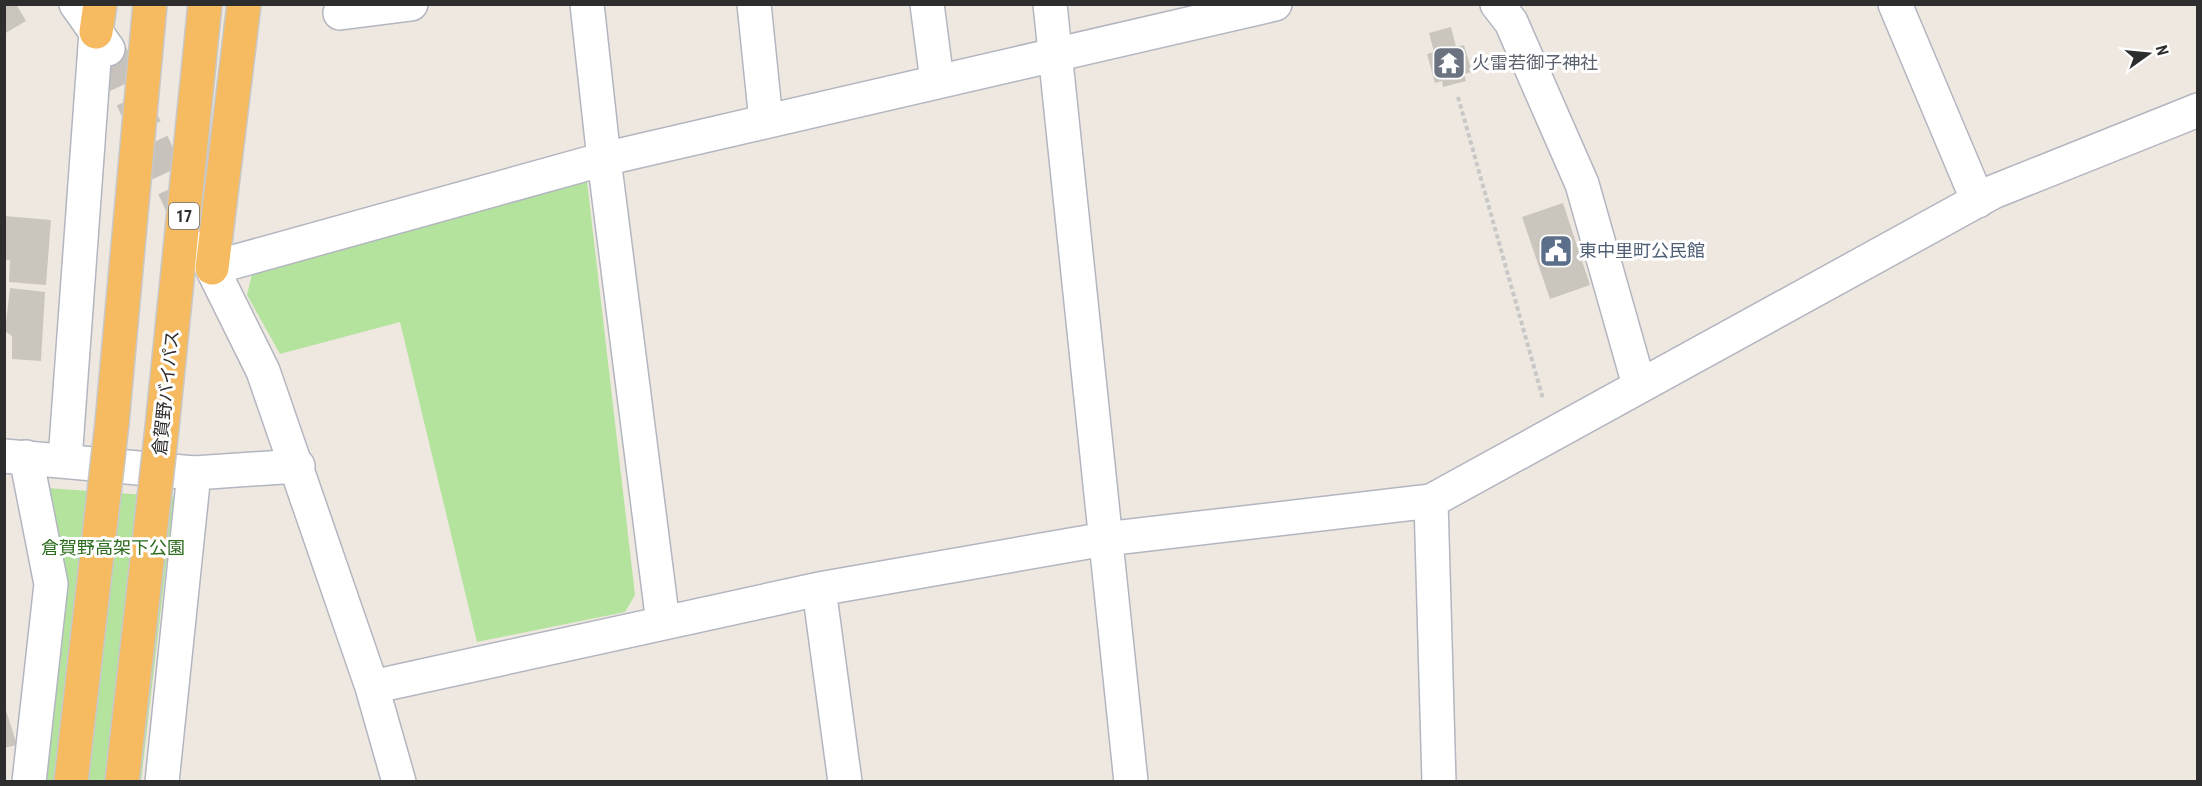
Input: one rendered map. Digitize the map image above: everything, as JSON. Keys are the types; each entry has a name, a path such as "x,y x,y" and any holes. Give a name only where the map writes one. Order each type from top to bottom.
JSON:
{"highway":[{"path":"71,782 112,423 150,4"},
{"name":"倉賀野バイパス","path":"122,782 162,428 205,4"},
{"path":"206,256 244,4"}],"street":[{"path":"64,460 103,30 76,4"},
{"path":"340,13 411,4"},
{"path":"587,4 604,159 663,623"},
{"path":"754,4 766,121"},
{"path":"927,4 937,81"},
{"path":"1050,4 1131,782"},
{"path":"399,782 372,687 298,466 263,371 206,256 604,159 1275,4"},
{"path":"1497,4 1511,22 1582,184 1639,385"},
{"path":"1895,4 1978,201"},
{"path":"372,687 819,589 1105,539 1431,501 1978,201 2198,110"},
{"path":"29,782 51,584 15,456 194,473 298,466"},
{"path":"162,782 194,473"},
{"path":"1431,501 1439,782"},
{"path":"819,589 845,782"}],"path":[{"path":"1458,97 1552,434"}],"green space":[{"path":"587,181 635,595 625,612 477,642 400,322 280,354 247,295 254,266"},
{"name":"倉賀野高架下公園","path":"47,488 174,497 141,781 43,782"}],"building":[{"path":"4,4 16,4 26,21 4,34"},
{"name":"火雷若御子神社","path":"1451,27 1456,47 1464,45 1472,72 1464,74 1466,81 1443,87 1442,81 1435,83 1427,54 1434,52 1429,33"},
{"name":"東中里町公民館","path":"1563,203 1590,285 1550,299 1522,217"},
{"path":"4,216 51,220 46,285 9,282 10,260 4,260"},
{"path":"10,288 45,292 41,361 12,359 12,336 5,331"},
{"path":"4,704 17,745 4,748"}],"tunnel":[{"path":"111,54 189,221"}],"place":[{"name":"火雷若御子神社","path":"1449,63"},
{"name":"東中里町公民館","path":"1556,251"}]}
